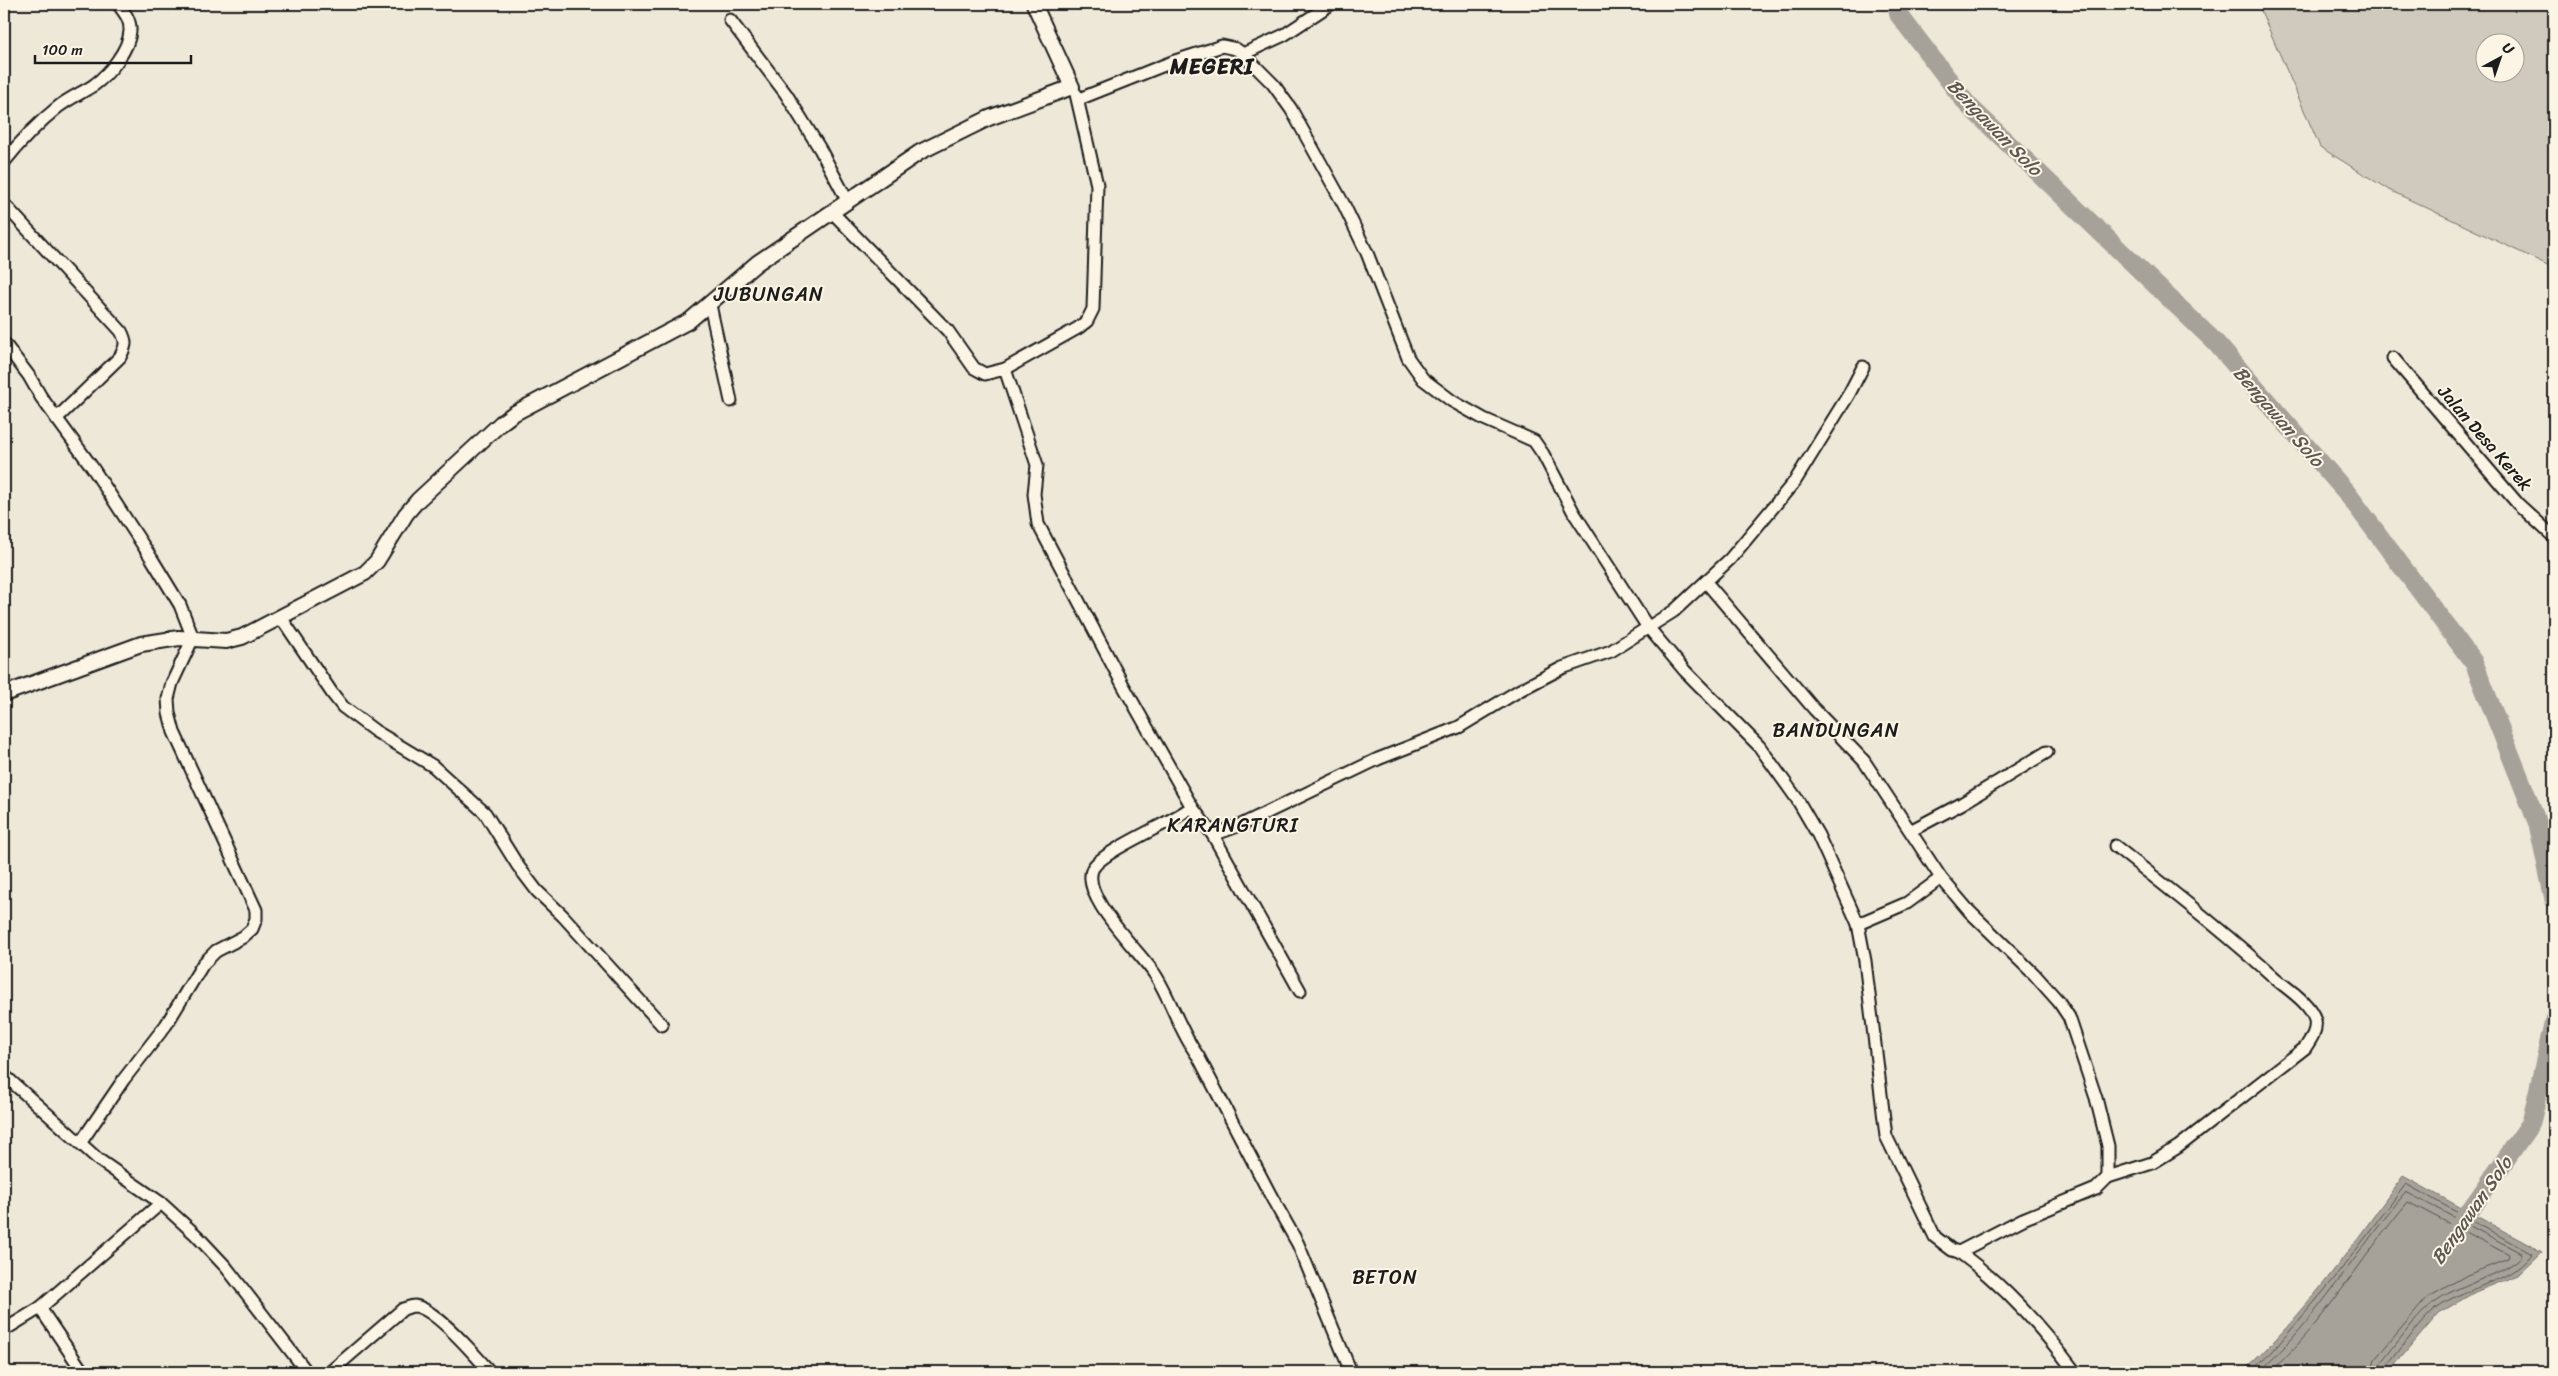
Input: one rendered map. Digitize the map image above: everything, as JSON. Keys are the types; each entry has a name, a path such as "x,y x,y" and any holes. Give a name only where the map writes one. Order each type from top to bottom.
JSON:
{"street":[{"path":"4,162 51,113 76,94 94,84 119,57 130,31 128,18 118,4"},
{"path":"832,212 948,331 974,368 985,374 1005,369 1087,321 1093,309 1097,185 1075,93 1034,4"},
{"path":"1243,54 1284,35 1331,4"},
{"path":"730,20 786,94 820,149 847,200"},
{"path":"4,694 140,644 193,638 226,641 242,637 365,573 388,545 406,514 501,423 623,355 689,321 757,263 920,152 989,118 1075,93 1222,46 1236,49 1258,66 1278,90 1322,164 1368,253 1408,358 1423,379 1452,401 1484,419 1534,441 1543,454 1574,513 1647,626 1685,671 1759,746 1797,799 1818,835 1858,924 1865,961 1886,1136 1935,1237 1952,1250 1959,1252 2004,1288 2041,1328 2075,1372"},
{"path":"4,204 121,331 126,340 126,346 120,357 56,419"},
{"path":"710,305 732,401"},
{"path":"4,343 86,459 180,605 193,638 172,683 168,699 169,712 174,732 256,910 256,919 252,929 243,938 216,951 203,964 166,1025 124,1079 82,1142"},
{"name":"Jalan Desa Kerek","path":"2393,358 2518,504 2554,537"},
{"path":"1213,835 1236,827 1378,759 1459,727 1520,690 1562,668 1611,651 1647,626 1674,611 1730,560 1795,481 1849,394 1863,367"},
{"path":"1005,369 1038,465 1034,494 1038,524 1123,685 1192,807 1213,835 1300,991"},
{"path":"1706,582 1814,709 1864,761 1912,830 1941,878 1969,911 2034,974 2059,1002 2069,1017 2103,1127 2108,1146 2108,1178"},
{"path":"280,616 332,693 344,706 375,731 433,766 485,812 518,866 537,890 564,916 662,1025"},
{"path":"1912,830 1961,804 2047,752"},
{"path":"1192,807 1165,825 1150,831 1100,860 1092,869 1091,881 1096,895 1116,927 1155,974 1172,1004 1189,1044 1198,1056 1298,1244 1351,1372"},
{"path":"1959,1252 2023,1219 2096,1189 2108,1178 2152,1162 2178,1146 2305,1048 2312,1038 2315,1021 2306,1006 2240,946 2115,846"},
{"path":"1858,924 1907,903 1941,878"},
{"path":"4,1075 82,1142 99,1160 161,1203 226,1266 307,1372"},
{"path":"4,1330 40,1308 161,1203"},
{"path":"330,1372 403,1309 413,1306 424,1309 455,1334 490,1372"},
{"path":"40,1308 83,1372"}],"shaded area":[{"path":"2258,4 2554,4 2554,268 2389,190 2320,147"}],"water":[{"path":"2403,1176 2542,1252 2518,1275 2475,1292 2439,1313 2389,1372 2242,1372 2287,1327 2307,1303 2347,1253"}],"waterway":[{"name":"Bengawan Solo","path":"1896,4 1899,15 1967,104 2216,343 2347,493 2474,663 2538,824 2554,899"},
{"name":"Bengawan Solo","path":"2455,1232 2531,1123 2554,1020"}],"district":[{"name":"MEGERI","path":"1212,66"},
{"name":"JUBUNGAN","path":"769,294"},
{"name":"BANDUNGAN","path":"1836,730"},
{"name":"KARANGTURI","path":"1233,825"},
{"name":"BETON","path":"1385,1277"}]}
